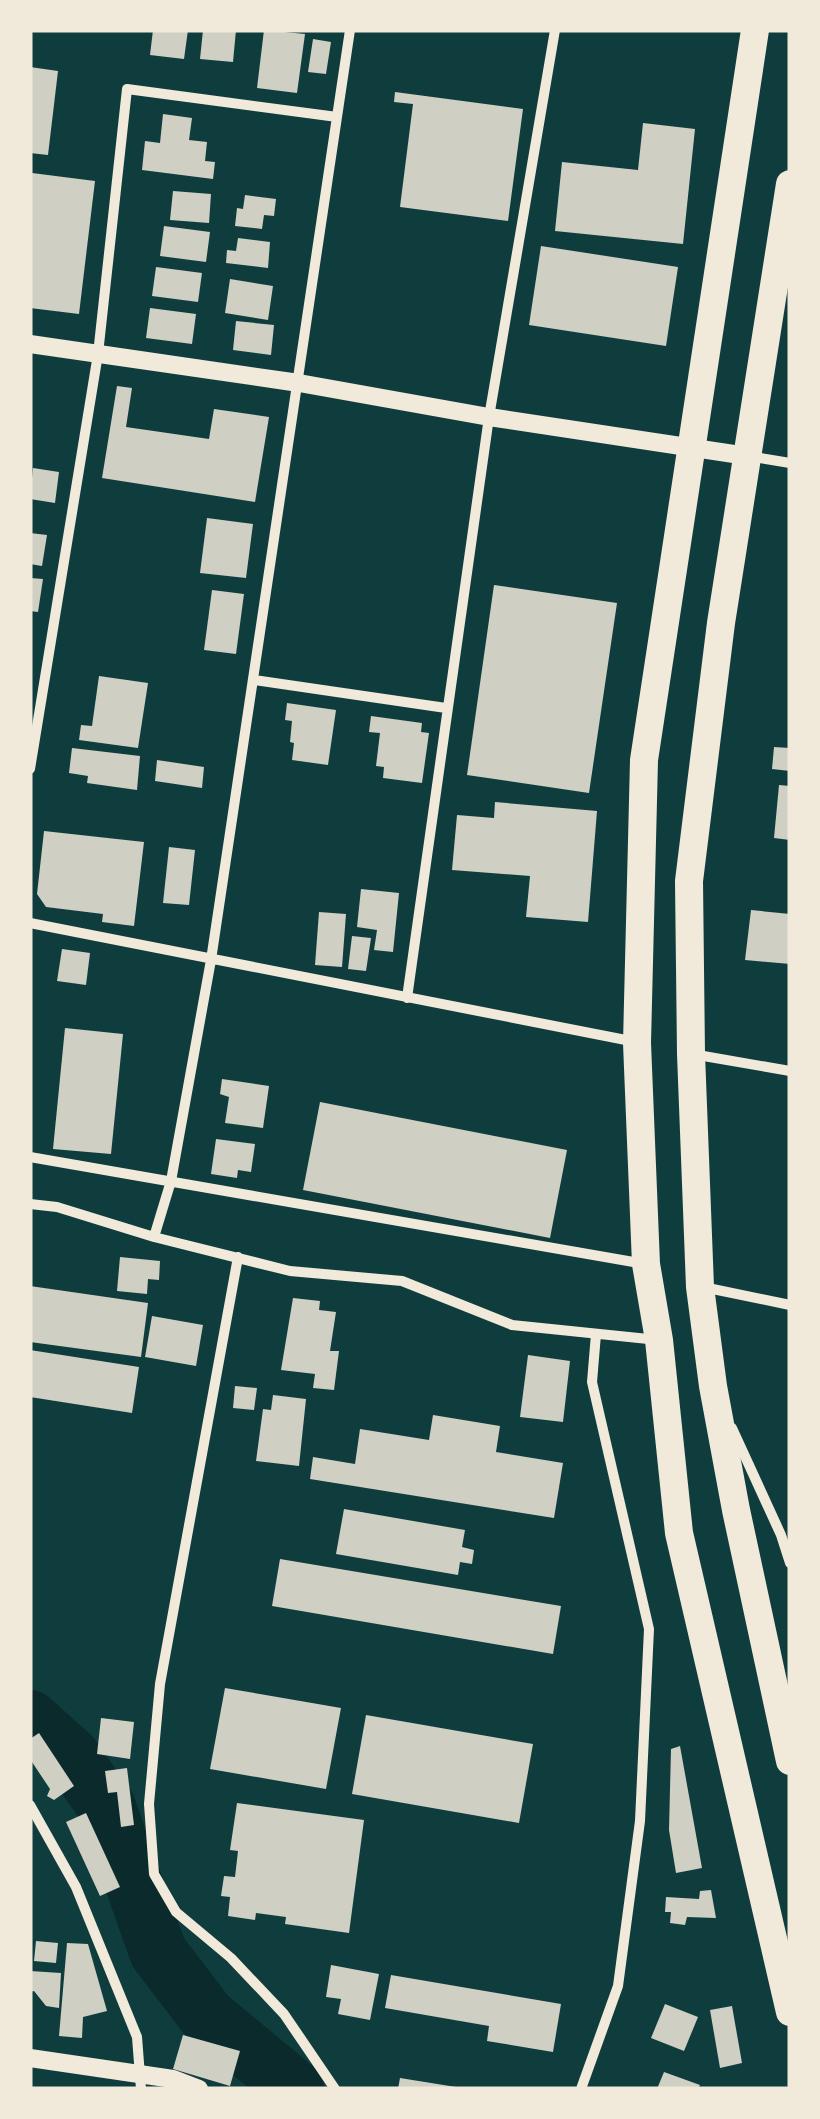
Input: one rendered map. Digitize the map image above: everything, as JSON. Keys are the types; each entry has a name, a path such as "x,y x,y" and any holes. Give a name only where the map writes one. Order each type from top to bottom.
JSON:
{"highway":[{"path":"755,30 644,760 637,1042 646,1264 660,1340 679,1533 790,2012"},
{"path":"790,184 721,623 689,881 690,1054 700,1287 713,1386 790,1761"}],"street":[{"path":"154,1237 171,1181 211,960 350,30"},
{"path":"407,998 490,417 554,30"},
{"path":"30,769 98,354 127,89 337,117"},
{"path":"30,344 299,383 790,463"},
{"path":"254,680 446,708"},
{"path":"30,923 637,1042"},
{"path":"690,1054 790,1071"},
{"path":"30,1157 646,1264"},
{"path":"30,1204 57,1207 154,1237 290,1271 402,1281 512,1324 660,1340"},
{"path":"238,1258 160,1684 149,1804 154,1874 176,1912 231,1958 284,2014 335,2089"},
{"path":"700,1287 790,1305"},
{"path":"581,2089 618,1986 640,1822 649,1629 592,1382 596,1334"},
{"path":"713,1386 790,1563"},
{"path":"30,1805 76,1886 137,2037 141,2082"},
{"path":"30,2058 141,2082 173,2080 199,2089"}],"building":[{"path":"153,30 188,30 184,59 150,55"},
{"path":"203,30 236,30 233,62 200,59"},
{"path":"264,30 305,34 297,93 257,88"},
{"path":"313,39 331,42 326,74 308,72"},
{"path":"30,67 58,71 48,155 30,153"},
{"path":"395,92 523,109 508,221 400,207 413,104 394,102"},
{"path":"163,114 192,118 189,140 207,142 205,161 215,162 213,179 142,170 145,141 160,143"},
{"path":"643,123 695,129 683,244 555,231 562,162 638,170"},
{"path":"32,173 95,181 79,314 30,308"},
{"path":"173,191 211,194 209,223 170,220"},
{"path":"245,195 276,199 274,216 264,215 262,229 235,226 237,208 243,209"},
{"path":"164,226 210,232 206,262 160,256"},
{"path":"238,238 270,242 268,268 226,263 227,250 236,251"},
{"path":"541,246 678,267 666,346 529,325"},
{"path":"156,267 202,273 198,302 152,296"},
{"path":"230,279 273,286 268,320 225,313"},
{"path":"150,308 196,314 192,344 146,338"},
{"path":"236,321 274,325 271,355 233,350"},
{"path":"117,386 132,388 126,427 209,439 214,409 269,417 255,502 102,478"},
{"path":"33,468 59,472 55,503 30,499"},
{"path":"207,518 253,524 246,578 200,573"},
{"path":"30,533 47,535 42,566 30,564"},
{"path":"30,578 43,579 38,612 30,611"},
{"path":"494,585 617,603 589,793 467,775"},
{"path":"212,590 244,594 236,654 204,650"},
{"path":"99,676 148,683 138,748 79,740 81,725 92,726"},
{"path":"287,703 336,710 328,765 292,760 292,721 285,720"},
{"path":"371,716 422,723 421,732 429,733 422,783 383,778 384,767 376,766 380,733 369,732"},
{"path":"774,747 790,748 790,771 772,769"},
{"path":"72,748 140,756 137,790 87,783 88,776 69,773"},
{"path":"157,760 204,767 202,788 155,781"},
{"path":"779,785 790,786 790,840 774,838"},
{"path":"495,802 597,811 588,922 526,917 530,876 452,870 457,815 494,818"},
{"path":"44,831 144,842 134,926 102,922 103,914 46,907 37,894"},
{"path":"169,847 195,850 189,905 163,903"},
{"path":"361,889 399,893 393,952 374,950 377,930 357,927"},
{"path":"751,910 790,914 790,964 745,960"},
{"path":"319,912 346,914 342,967 315,965"},
{"path":"352,936 371,938 366,971 348,969"},
{"path":"62,949 90,953 86,985 57,981"},
{"path":"65,1028 123,1034 111,1154 53,1149"},
{"path":"222,1079 269,1086 263,1128 225,1123 229,1097 220,1094"},
{"path":"320,1102 567,1150 550,1238 303,1190"},
{"path":"216,1139 255,1144 251,1172 238,1170 237,1178 211,1174"},
{"path":"120,1257 160,1261 159,1280 148,1279 147,1294 117,1291"},
{"path":"30,1286 148,1303 141,1357 30,1342"},
{"path":"293,1298 320,1301 319,1310 336,1312 330,1351 339,1351 334,1390 313,1388 315,1374 281,1370"},
{"path":"152,1316 203,1325 196,1366 145,1357"},
{"path":"30,1350 139,1367 132,1413 30,1397"},
{"path":"528,1355 570,1361 563,1422 520,1417"},
{"path":"235,1386 257,1388 254,1410 233,1408"},
{"path":"273,1395 306,1399 299,1466 256,1461 263,1409 271,1410"},
{"path":"433,1415 500,1426 496,1452 563,1463 554,1518 310,1479 313,1457 355,1464 360,1429 429,1440"},
{"path":"344,1509 465,1530 462,1547 474,1550 472,1564 460,1562 458,1575 336,1554"},
{"path":"280,1559 561,1606 553,1654 272,1606"},
{"path":"225,1688 341,1708 326,1789 210,1769"},
{"path":"366,1715 533,1744 519,1823 352,1794"},
{"path":"101,1718 134,1722 130,1759 97,1754"},
{"path":"39,1733 74,1786 54,1800 47,1796 50,1789 30,1759 30,1739"},
{"path":"680,1746 702,1868 676,1873 669,1830 671,1749"},
{"path":"127,1768 134,1825 121,1827 117,1792 108,1793 105,1771"},
{"path":"237,1803 364,1820 349,1933 285,1924 286,1917 256,1913 255,1920 228,1916 230,1897 221,1896 224,1876 235,1877 238,1851 230,1850"},
{"path":"86,1813 120,1887 100,1896 66,1822"},
{"path":"711,1890 716,1918 687,1917 685,1925 670,1923 671,1912 665,1912 666,1897 699,1899 700,1891"},
{"path":"36,1941 58,1943 56,1963 34,1961"},
{"path":"67,1943 88,1944 107,2011 83,2017 82,2038 59,2036"},
{"path":"331,1965 379,1974 370,2020 338,2014 341,1999 326,1997"},
{"path":"30,1971 61,1973 59,2008 46,2006 34,1991 30,1992"},
{"path":"391,1975 561,2004 553,2052 487,2041 489,2026 385,2008"},
{"path":"665,2004 698,2017 684,2051 651,2038"},
{"path":"732,2006 742,2063 720,2068 710,2010"},
{"path":"183,2035 240,2051 230,2086 173,2069"},
{"path":"664,2072 700,2085 698,2089 657,2089"},
{"path":"400,2078 456,2087 398,2089"}],"waterway":[{"path":"30,1719 71,1756 107,1807 158,1952 207,2016 295,2089"}]}
